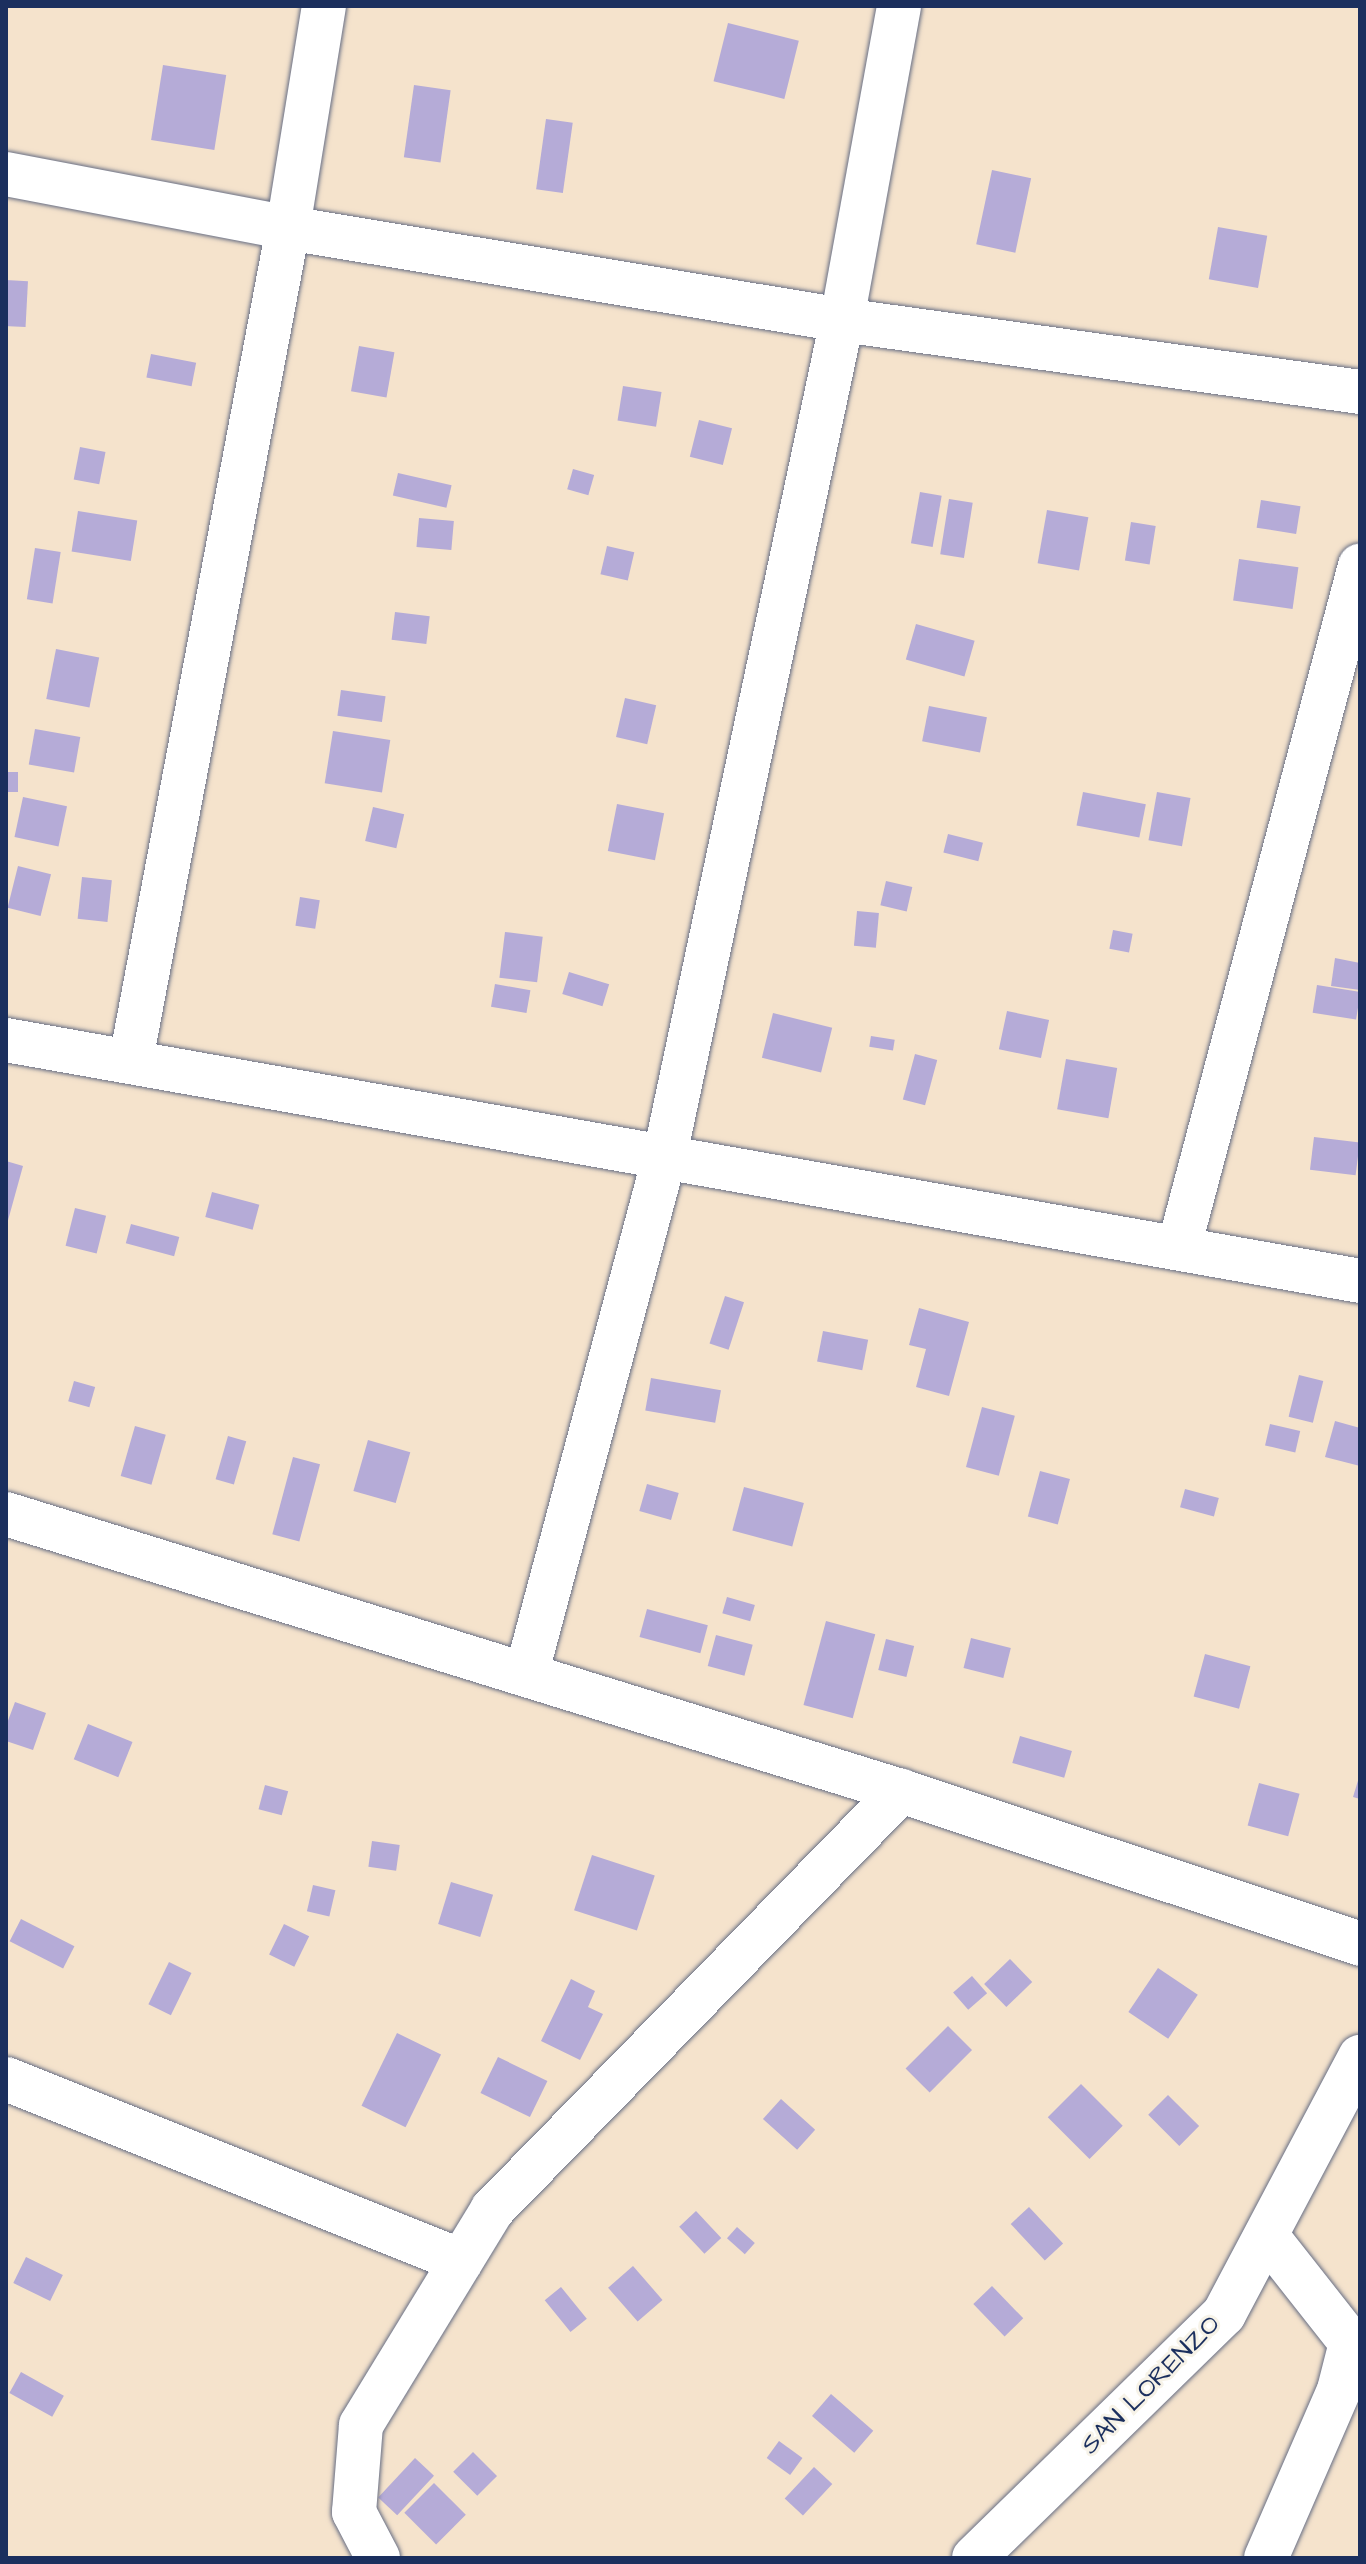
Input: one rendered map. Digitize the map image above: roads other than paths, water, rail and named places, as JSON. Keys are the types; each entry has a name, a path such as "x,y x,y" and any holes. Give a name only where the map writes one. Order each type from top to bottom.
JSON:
{"street":[{"path":"131,1060 288,228 324,6"},
{"path":"526,1675 665,1155 842,320 899,6"},
{"path":"6,174 288,228 842,320 1360,392"},
{"path":"1179,1247 1360,566"},
{"path":"6,1040 1360,1281"},
{"path":"6,1514 901,1791 1360,1944"},
{"path":"378,2558 354,2512 361,2425 492,2210 901,1791"},
{"name":"SAN LORENZO","path":"974,2558 1224,2314 1360,2057"},
{"path":"6,2079 461,2261"},
{"path":"1266,2235 1351,2343 1339,2390 1266,2558"}]}
